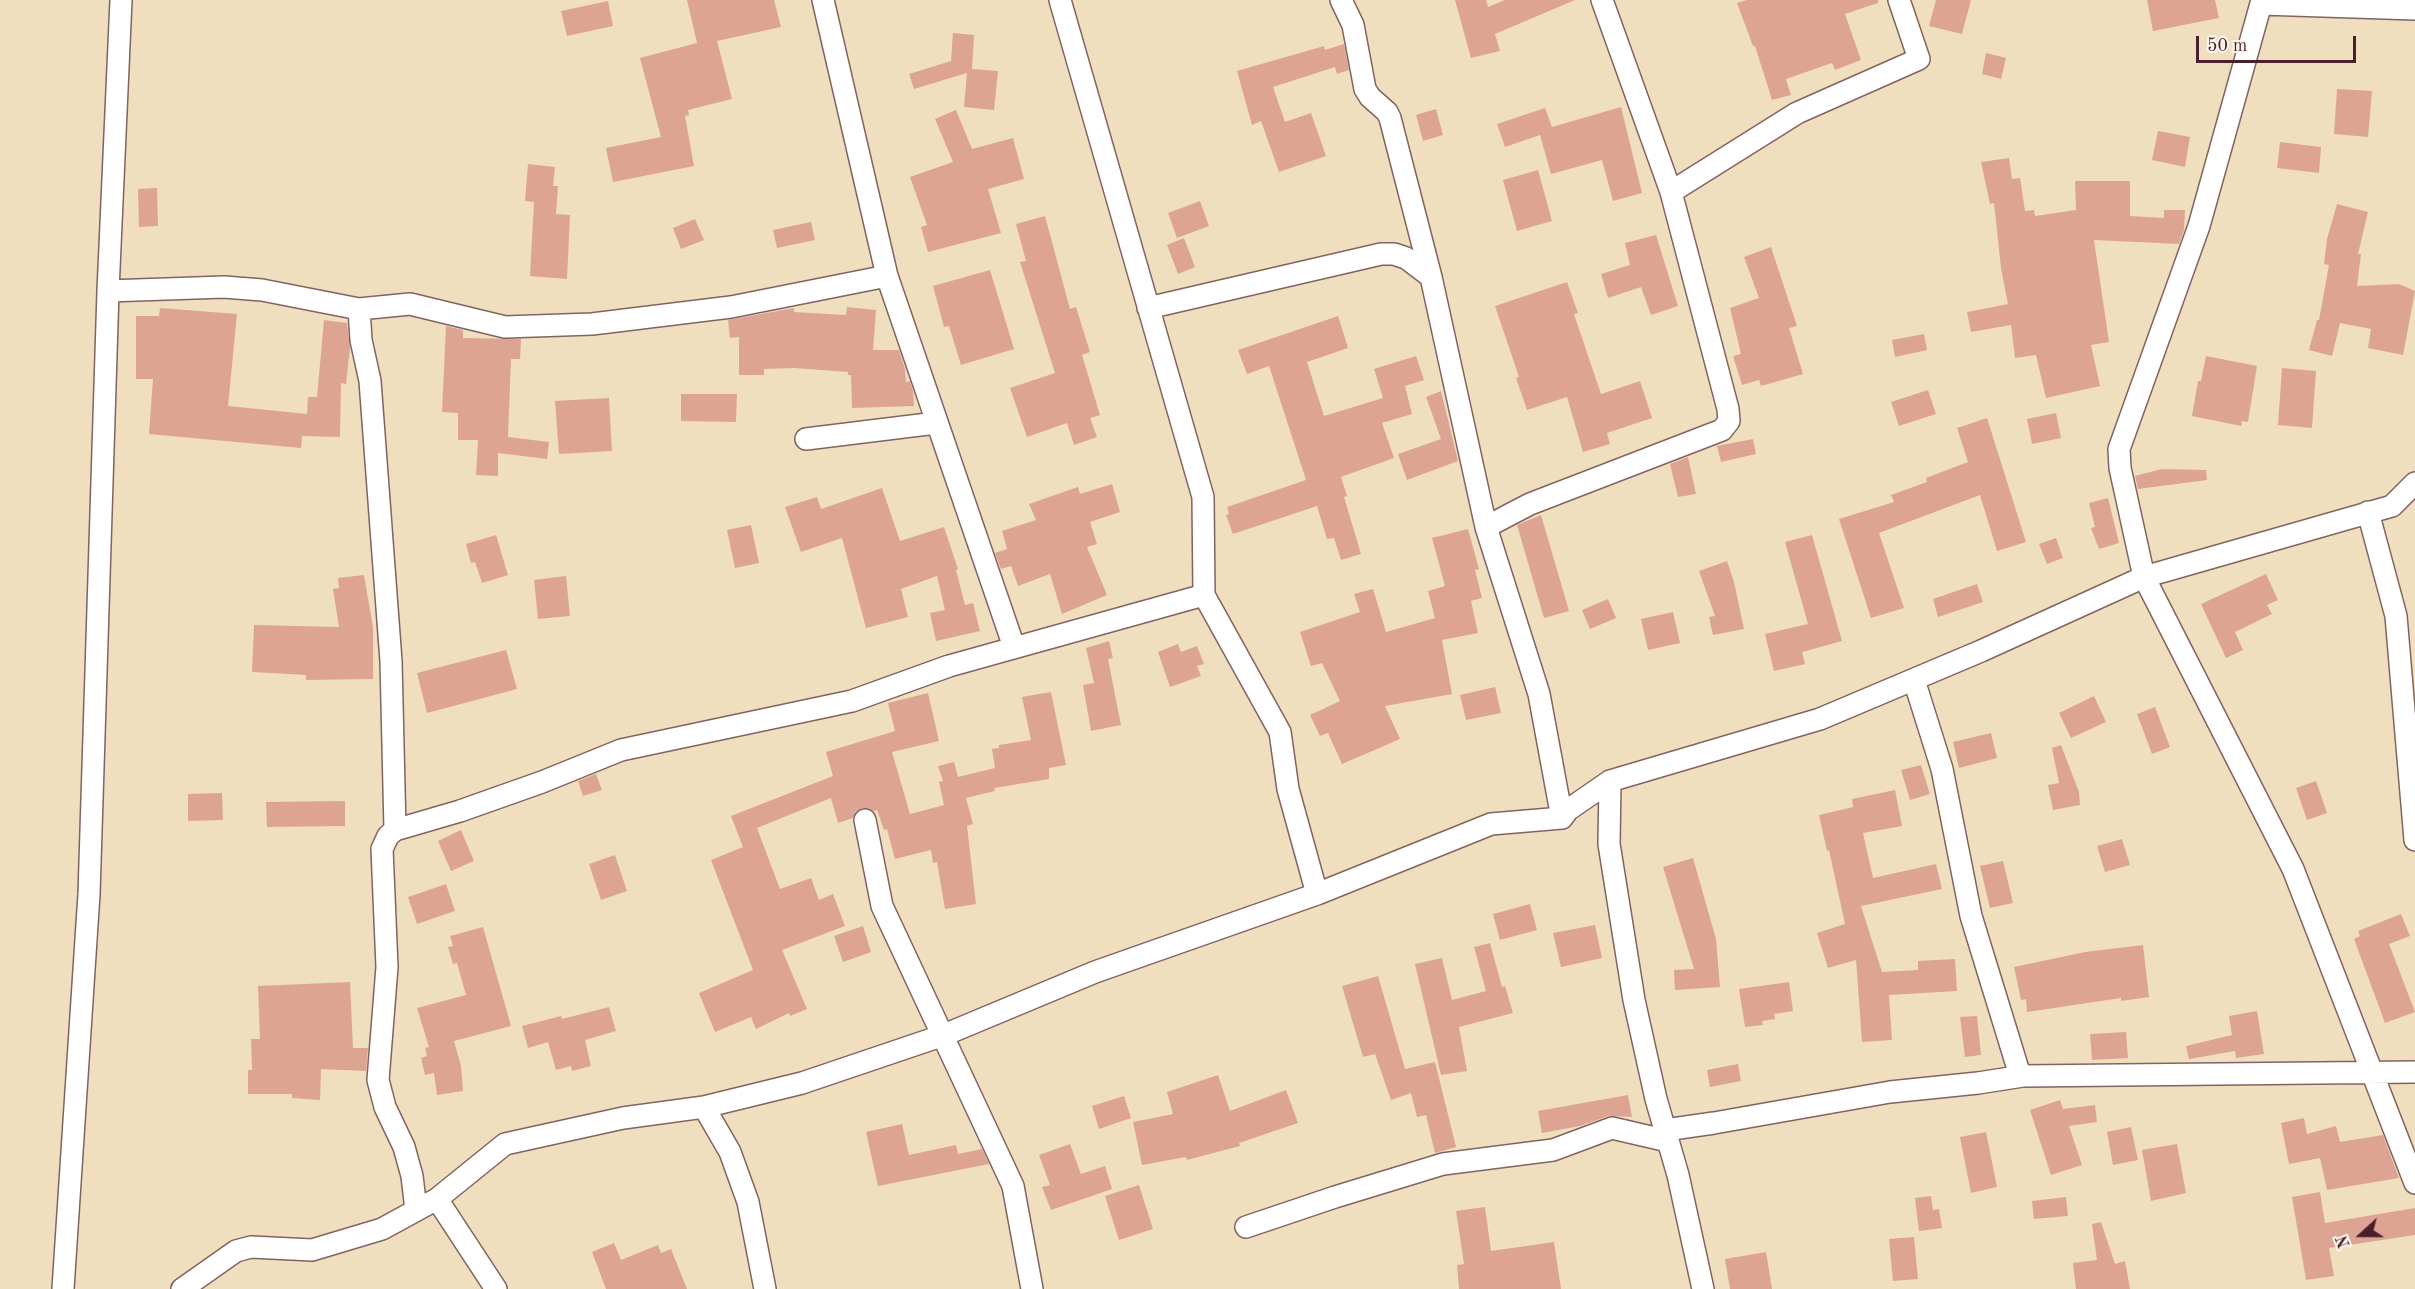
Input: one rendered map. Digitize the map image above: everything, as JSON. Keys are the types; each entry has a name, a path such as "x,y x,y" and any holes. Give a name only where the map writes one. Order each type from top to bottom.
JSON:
{"street":[{"path":"63,1289 89,894 108,291 121,0"},
{"path":"823,0 887,276 1014,647"},
{"path":"1060,0 1203,497 1204,595 1280,732 1288,789 1317,894"},
{"path":"1341,0 1353,25 1365,89 1390,118 1431,277 1486,527 1539,694 1562,818"},
{"path":"1486,527 1530,504 1722,430 1729,421 1728,409 1671,192 1602,0"},
{"path":"1671,192 1797,113 1919,59 1899,0"},
{"path":"2415,9 2262,2 2199,226 2119,449 2120,468 2144,577 2293,869 2415,1183"},
{"path":"1148,308 1381,254 1394,254 1406,258 1431,277"},
{"path":"108,291 224,287 262,290 359,309 410,304 505,327 592,324 731,307 887,276"},
{"path":"359,309 361,340 370,381 381,505 391,661 395,830"},
{"path":"806,439 936,423"},
{"path":"183,1289 236,1251 250,1247 312,1250 382,1229 437,1199 505,1144 623,1118 704,1107 802,1083 944,1035 1095,972 1317,894 1491,824 1562,818 1568,810 1610,781 1820,719 1914,680 2144,577 2392,506 2415,483"},
{"path":"2368,512 2396,616 2415,840"},
{"path":"416,1210 412,1176 404,1147 385,1107 378,1080 387,967 382,849 388,836 395,830 460,811 542,782 621,750 852,701 949,666 1204,595"},
{"path":"1914,680 1942,769 1971,916 2018,1069 2023,1076"},
{"path":"1610,781 1609,844 1634,1000 1656,1099 1678,1175 1703,1289"},
{"path":"865,820 882,906 1013,1186 1032,1289"},
{"path":"1246,1227 1443,1164 1552,1150 1612,1128 1666,1135 1890,1092 2023,1076 2415,1072"},
{"path":"704,1107 730,1152 748,1202 765,1289"},
{"path":"437,1199 496,1289"}],"building":[{"path":"687,0 774,0 781,27 717,41 732,99 688,110 689,115 685,116 694,166 613,182 606,148 661,137 640,58 697,43"},
{"path":"1455,0 1486,0 1488,7 1505,0 1575,0 1495,34 1500,51 1471,58"},
{"path":"1747,0 1878,0 1878,3 1845,14 1861,60 1835,70 1832,63 1786,79 1791,95 1772,100 1755,46 1753,46 1737,3"},
{"path":"1936,0 1971,0 1962,34 1929,26"},
{"path":"2147,0 2215,0 2219,18 2153,31"},
{"path":"608,1 613,26 567,36 561,11"},
{"path":"953,33 974,35 972,69 998,71 994,110 964,107 967,73 914,89 909,74 951,61"},
{"path":"1344,44 1349,70 1337,74 1335,67 1273,87 1285,122 1311,113 1326,156 1279,172 1261,121 1252,125 1237,71 1324,46 1325,50"},
{"path":"1986,53 2006,58 2001,79 1982,74"},
{"path":"2337,89 2372,91 2368,137 2334,134"},
{"path":"1621,107 1642,193 1613,201 1602,160 1551,174 1540,135 1505,147 1497,124 1545,108 1552,127"},
{"path":"1436,109 1443,135 1423,141 1416,115"},
{"path":"956,110 972,149 1013,138 1024,179 988,189 1001,233 928,252 921,227 927,225 910,177 953,162 935,119"},
{"path":"2158,131 2190,137 2185,167 2152,160"},
{"path":"2280,142 2321,147 2319,173 2277,168"},
{"path":"2009,158 2012,179 2020,178 2025,211 2034,210 2035,216 2076,210 2075,181 2130,181 2130,216 2164,218 2164,210 2185,210 2184,230 2179,244 2094,240 2109,342 2091,345 2100,386 2046,398 2036,355 2015,358 2011,325 1971,332 1967,312 2008,304 2001,268 1994,203 1990,204 1981,162"},
{"path":"528,164 555,167 553,186 558,186 556,214 570,215 567,279 530,276 534,202 525,201"},
{"path":"1538,170 1552,221 1517,231 1503,180"},
{"path":"157,188 158,226 139,227 138,189"},
{"path":"1200,201 1209,226 1177,238 1168,213"},
{"path":"2337,204 2368,212 2358,254 2361,254 2357,286 2399,284 2415,291 2403,355 2368,348 2371,329 2340,323 2332,356 2309,350 2317,320 2319,320 2329,265 2324,264 2327,239"},
{"path":"1045,216 1070,309 1076,307 1090,352 1082,355 1100,415 1090,418 1097,437 1074,445 1067,423 1027,437 1010,388 1055,373 1020,262 1026,261 1016,224"},
{"path":"695,219 704,240 681,249 673,228"},
{"path":"811,222 815,240 777,248 773,230"},
{"path":"1656,235 1678,306 1651,315 1641,287 1608,298 1601,274 1630,265 1625,243"},
{"path":"1184,238 1195,267 1178,274 1167,245"},
{"path":"1771,247 1797,326 1789,328 1803,374 1761,386 1759,380 1742,385 1733,356 1741,354 1730,308 1759,298 1744,257"},
{"path":"990,270 1014,349 961,365 949,326 944,327 933,286"},
{"path":"1567,282 1578,313 1574,314 1601,394 1640,381 1652,418 1607,433 1610,444 1583,452 1567,397 1527,410 1516,378 1519,377 1495,306"},
{"path":"847,307 876,310 873,350 899,350 905,369 906,382 910,381 913,391 914,406 852,408 851,375 848,375 848,372 794,368 764,369 764,375 739,375 739,337 730,338 728,320 794,308 794,312 846,315"},
{"path":"160,308 237,314 228,406 307,414 308,397 317,397 324,320 347,323 350,348 346,384 341,383 340,437 302,436 301,448 149,434 153,379 136,379 136,316 159,316"},
{"path":"1338,316 1348,348 1307,362 1324,416 1383,398 1374,369 1416,356 1424,380 1405,386 1412,414 1382,423 1394,458 1341,477 1347,496 1344,497 1361,554 1341,560 1334,538 1327,539 1317,506 1233,534 1226,515 1229,514 1227,507 1306,480 1269,366 1247,374 1238,350"},
{"path":"446,326 463,330 463,338 521,339 520,359 511,359 508,437 549,442 547,459 498,453 498,476 476,475 478,440 458,440 458,413 442,412"},
{"path":"1924,334 1927,350 1895,357 1892,340"},
{"path":"2206,356 2257,366 2248,422 2242,421 2241,426 2192,416 2198,381 2201,381"},
{"path":"2282,368 2316,371 2312,428 2278,425"},
{"path":"1928,390 1936,414 1899,426 1891,402"},
{"path":"1441,391 1458,461 1407,480 1398,454 1441,439 1426,397"},
{"path":"681,394 737,394 736,422 681,421"},
{"path":"609,398 612,451 559,454 555,401"},
{"path":"2056,413 2061,438 2032,444 2027,419"},
{"path":"1987,418 2026,542 1997,551 1980,495 1879,533 1904,608 1871,618 1839,519 1894,502 1891,495 1927,482 1926,478 1968,462 1957,428"},
{"path":"1753,439 1756,454 1721,462 1717,446"},
{"path":"1688,457 1696,494 1678,497 1670,464"},
{"path":"2162,469 2206,470 2207,480 2138,489 2135,476"},
{"path":"1112,484 1120,512 1090,522 1097,544 1087,547 1107,595 1062,614 1050,574 1018,586 1011,566 1001,569 995,553 1007,549 1002,531 1036,520 1029,504 1078,487 1080,494"},
{"path":"882,488 900,541 944,527 958,569 956,570 965,605 973,603 980,631 936,641 930,613 945,610 937,576 901,589 908,617 866,628 842,538 801,552 785,507 817,497 821,509"},
{"path":"2108,498 2119,543 2099,549 2091,528 2095,527 2089,503"},
{"path":"1541,515 1569,611 1544,618 1517,525"},
{"path":"751,525 759,563 735,568 727,530"},
{"path":"1468,529 1479,569 1475,570 1482,598 1471,601 1478,633 1442,640 1452,694 1385,706 1400,739 1342,764 1328,733 1320,736 1310,715 1340,701 1322,663 1311,666 1300,632 1360,612 1354,594 1373,589 1386,632 1435,618 1428,591 1445,586 1432,538"},
{"path":"496,535 508,575 482,583 475,562 471,563 466,544"},
{"path":"1812,535 1842,641 1802,652 1805,664 1774,671 1765,634 1808,624 1785,542"},
{"path":"2056,538 2063,558 2047,564 2039,544"},
{"path":"1727,561 1744,629 1713,635 1709,617 1715,616 1699,571"},
{"path":"2266,574 2278,600 2267,605 2272,614 2235,632 2243,650 2226,658 2201,604"},
{"path":"364,575 373,627 373,679 306,680 306,675 252,672 254,625 339,627 333,589 339,588 338,578"},
{"path":"566,576 570,616 538,619 534,580"},
{"path":"1977,584 1983,602 1938,617 1933,599"},
{"path":"1608,599 1616,618 1590,629 1582,610"},
{"path":"1673,612 1680,643 1648,650 1641,619"},
{"path":"1109,641 1113,658 1108,659 1121,725 1091,731 1083,685 1094,683 1086,648"},
{"path":"1178,644 1181,652 1197,646 1204,664 1197,666 1201,676 1170,687 1158,652"},
{"path":"506,650 517,689 427,713 417,673"},
{"path":"1495,687 1501,713 1466,720 1460,695"},
{"path":"1051,692 1066,765 1049,768 1049,779 994,788 995,791 966,798 973,824 967,826 976,904 945,909 937,862 933,863 931,850 895,859 887,829 884,830 877,810 862,808 856,811 853,818 838,823 831,798 757,828 780,889 811,878 819,900 833,894 845,926 782,950 807,1009 790,1016 789,1013 756,1029 751,1017 715,1032 699,993 753,970 711,860 743,847 731,816 833,776 826,752 895,731 888,703 928,693 939,741 892,752 910,814 944,805 939,782 943,781 938,766 954,762 958,777 995,768 992,749 999,748 999,745 1031,740 1022,697"},
{"path":"2094,696 2106,722 2071,738 2059,713"},
{"path":"2155,707 2170,747 2152,754 2137,714"},
{"path":"1991,733 1997,758 1959,768 1953,742"},
{"path":"2061,745 2079,792 2080,805 2053,810 2048,785 2059,783 2052,748"},
{"path":"1921,765 1930,794 1910,800 1901,770"},
{"path":"596,774 602,790 583,796 578,781"},
{"path":"2316,781 2327,813 2307,820 2296,788"},
{"path":"1895,790 1902,826 1863,833 1873,878 1936,864 1942,889 1861,906 1882,972 1918,970 1918,961 1955,959 1957,991 1889,995 1892,1040 1862,1042 1856,960 1828,968 1817,933 1845,924 1819,815 1853,807 1852,799"},
{"path":"222,793 223,820 188,821 188,794"},
{"path":"345,801 345,826 267,827 266,802"},
{"path":"461,830 474,861 451,871 438,841"},
{"path":"2122,839 2130,865 2105,872 2097,846"},
{"path":"615,855 627,891 601,900 589,864"},
{"path":"1693,858 1716,939 1720,987 1675,990 1674,970 1694,969 1663,867"},
{"path":"2003,861 2013,903 1990,908 1980,866"},
{"path":"446,884 455,911 417,924 408,897"},
{"path":"1530,904 1537,930 1500,940 1493,914"},
{"path":"2401,914 2410,936 2389,944 2415,1012 2385,1023 2354,939 2360,936 2358,931"},
{"path":"1595,925 1602,958 1561,967 1553,933"},
{"path":"863,926 871,952 843,962 834,936"},
{"path":"483,927 511,1026 454,1041 461,1066 463,1091 437,1095 434,1073 425,1075 421,1058 427,1056 425,1048 429,1047 417,1008 466,995 457,963 453,964 448,947 453,946 450,936"},
{"path":"1490,943 1502,987 1505,986 1513,1013 1459,1027 1467,1071 1441,1075 1415,964 1442,958 1452,1000 1486,991 1474,947"},
{"path":"2143,945 2149,997 2121,1001 2121,998 2027,1012 2026,999 2021,1000 2014,967 2085,952"},
{"path":"1378,976 1405,1069 1435,1062 1456,1147 1435,1153 1426,1115 1417,1117 1411,1093 1391,1100 1375,1054 1363,1057 1342,986"},
{"path":"350,982 353,1048 368,1048 366,1071 321,1069 320,1100 292,1098 292,1094 248,1094 248,1070 252,1070 251,1039 260,1039 258,986"},
{"path":"1789,982 1793,1011 1774,1014 1775,1019 1762,1021 1763,1025 1745,1027 1739,989"},
{"path":"609,1007 616,1031 585,1040 591,1066 572,1071 571,1066 556,1070 548,1042 528,1048 522,1026"},
{"path":"2257,1011 2264,1054 2236,1058 2235,1051 2189,1059 2186,1046 2232,1035 2229,1016"},
{"path":"1977,1016 1981,1055 1965,1057 1960,1017"},
{"path":"2126,1032 2128,1058 2092,1060 2090,1034"},
{"path":"1738,1064 1741,1081 1710,1087 1707,1070"},
{"path":"1218,1075 1230,1111 1286,1090 1298,1123 1239,1143 1240,1146 1187,1160 1186,1157 1142,1165 1133,1122 1173,1114 1167,1092"},
{"path":"1628,1095 1632,1117 1608,1116 1580,1126 1542,1133 1538,1111"},
{"path":"1124,1096 1131,1118 1099,1129 1092,1106"},
{"path":"2060,1100 2063,1109 2095,1105 2097,1122 2069,1126 2082,1165 2051,1175 2030,1110"},
{"path":"2304,1118 2307,1134 2336,1126 2340,1142 2383,1135 2399,1178 2327,1190 2320,1158 2289,1164 2281,1123"},
{"path":"902,1124 909,1155 956,1145 958,1154 982,1149 989,1164 878,1186 866,1132"},
{"path":"2131,1127 2138,1160 2113,1165 2107,1132"},
{"path":"1986,1132 1997,1187 1971,1193 1960,1137"},
{"path":"1070,1144 1081,1174 1105,1166 1112,1189 1051,1210 1042,1187 1050,1185 1039,1155"},
{"path":"2177,1144 2186,1193 2151,1201 2142,1150"},
{"path":"1139,1185 1153,1229 1119,1240 1105,1196"},
{"path":"2320,1192 2325,1223 2415,1208 2415,1235 2329,1248 2334,1276 2306,1280 2292,1197"},
{"path":"1931,1196 1933,1210 1939,1209 1942,1228 1919,1231 1915,1198"},
{"path":"2066,1197 2068,1216 2034,1219 2032,1201"},
{"path":"1485,1207 1491,1251 1554,1242 1561,1289 1459,1289 1457,1265 1464,1264 1456,1211"},
{"path":"2101,1222 2115,1264 2125,1261 2130,1289 2076,1289 2073,1263 2097,1260 2092,1224"},
{"path":"1914,1237 1918,1279 1893,1281 1889,1239"},
{"path":"614,1243 621,1260 658,1245 661,1253 671,1249 687,1289 606,1289 592,1252"},
{"path":"1766,1252 1772,1289 1730,1289 1725,1259"}]}
